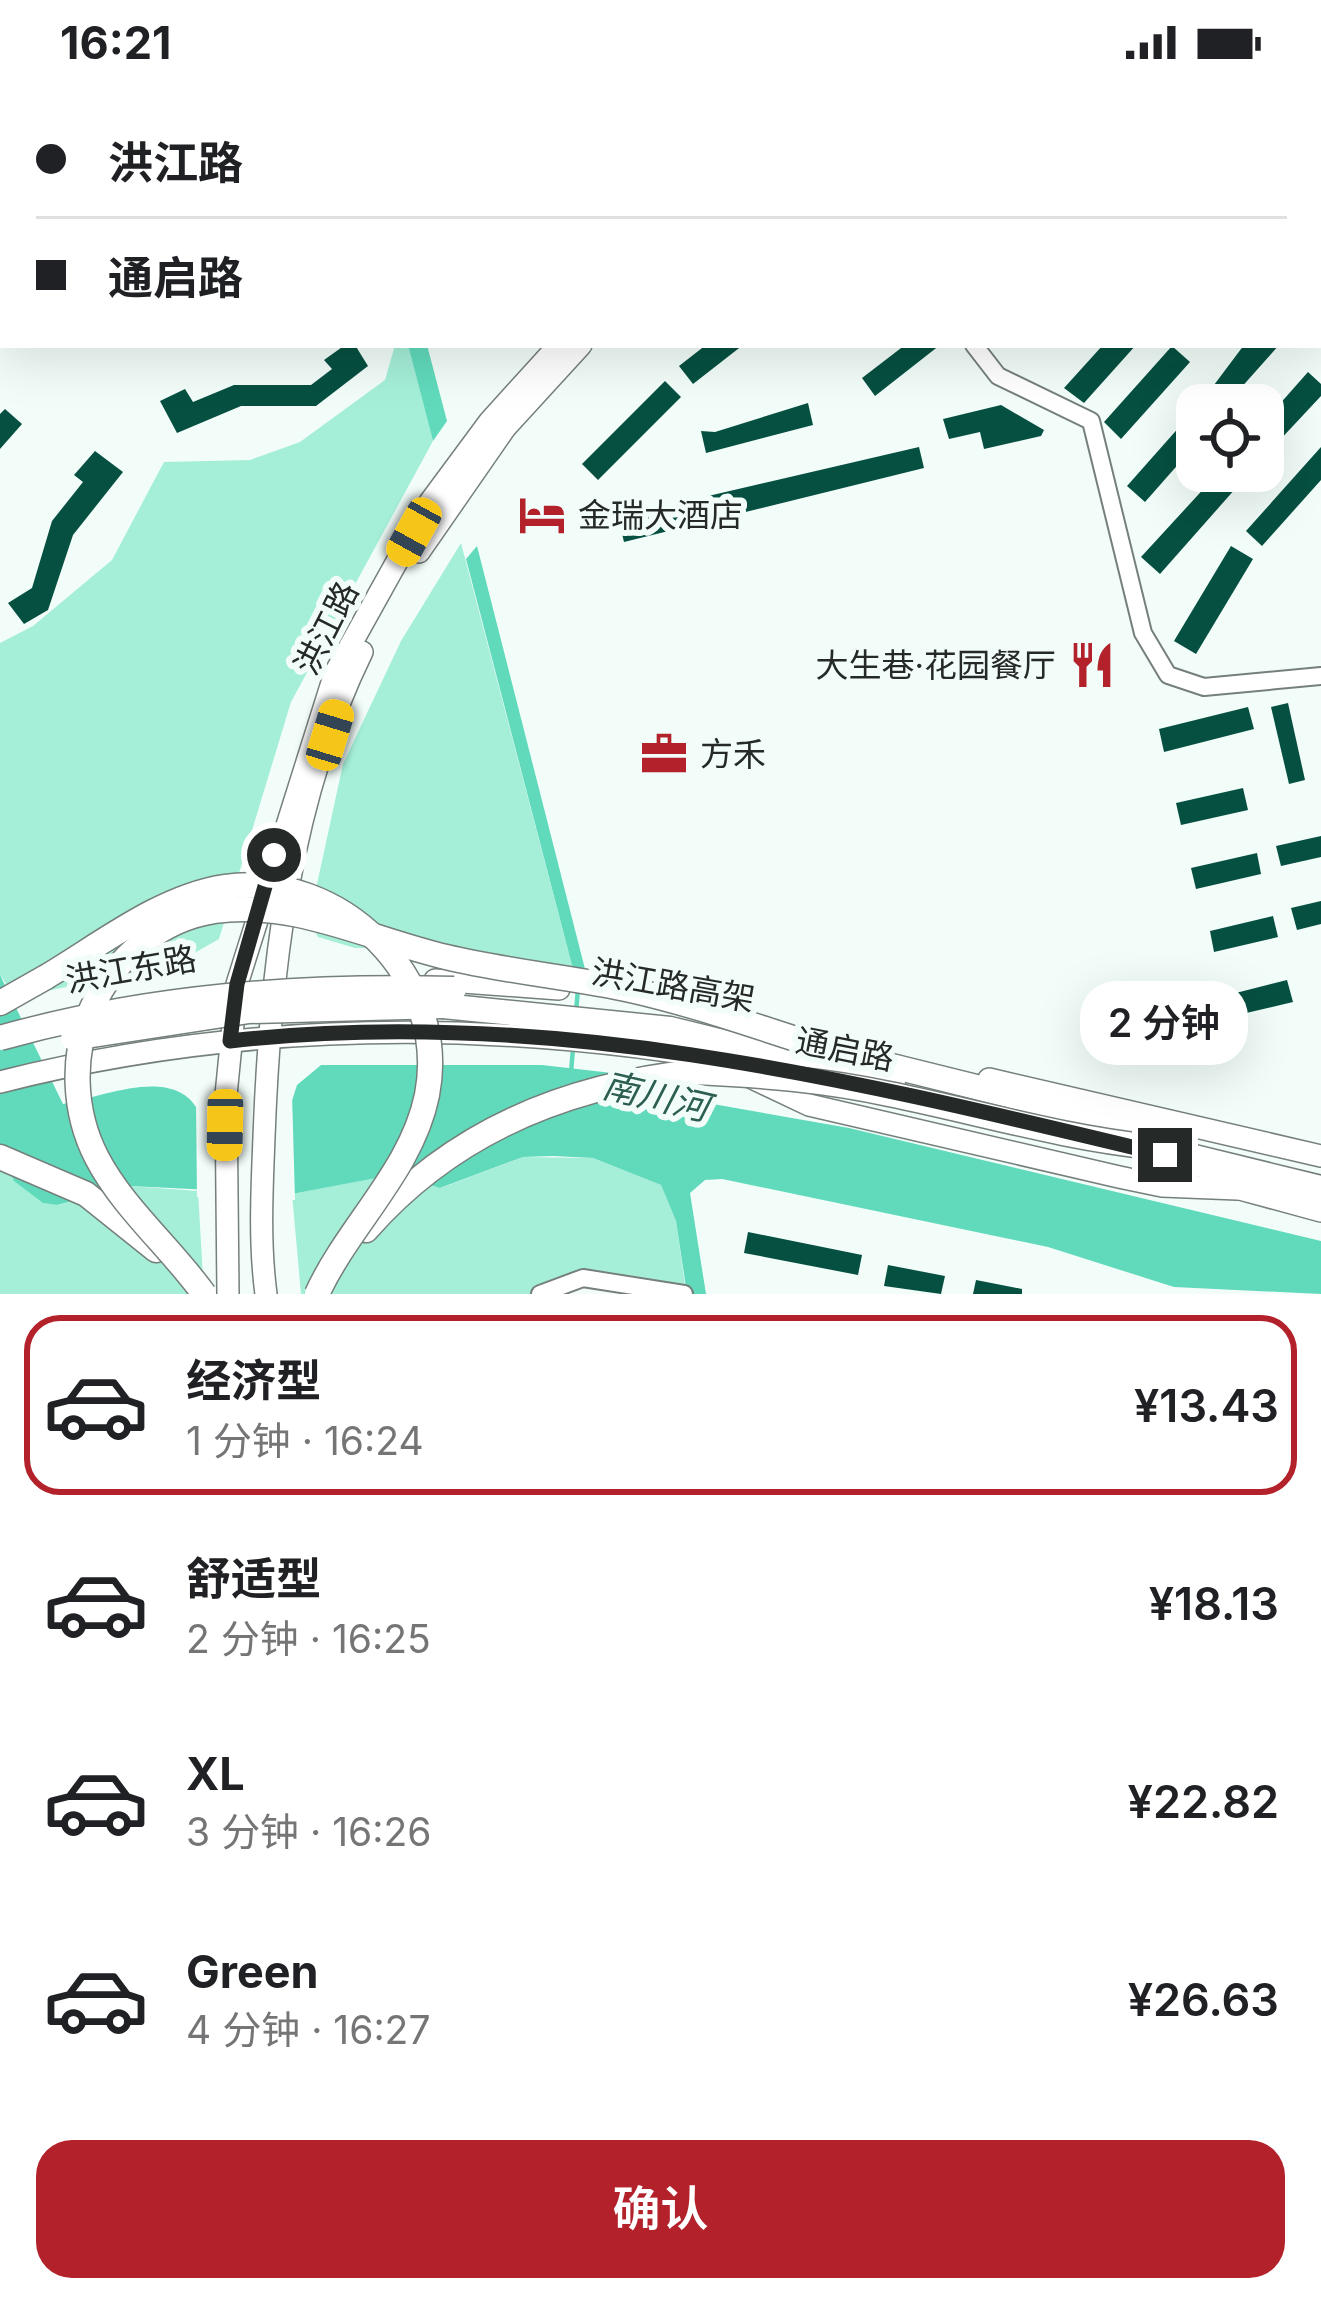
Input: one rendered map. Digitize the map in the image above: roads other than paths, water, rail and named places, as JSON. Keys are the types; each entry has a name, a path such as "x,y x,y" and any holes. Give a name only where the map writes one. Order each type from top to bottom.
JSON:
{"highway":[{"path":"0,1003 165,908 224,887 294,891 362,924 396,959 410,982 427,1036 427,1096 401,1158 354,1226 316,1294"},
{"path":"204,1294 107,1175 87,1136 78,1097 81,1040 99,994 133,951 184,918 250,908 285,912 451,958 683,1003 826,1049"},
{"name":"洪江路高架","path":"0,1034 252,992 454,989 630,1006 826,1049 1321,1174"},
{"name":"洪江路高架","path":"0,1053 124,1028 249,1011 370,1005 493,1008 670,1029 1321,1188"},
{"path":"329,1294 366,1230 436,1163 497,1125 556,1100 653,1076 694,1072 792,1077 889,1094 1084,1140 1153,1147"},
{"path":"0,1157 50,1175 118,1215 191,1294"}],"main road":[{"name":"洪江路","path":"227,1294 226,1095 237,984 335,674 430,502 490,421 556,348"},
{"name":"洪江路","path":"266,1294 262,1212 269,1036 287,886 353,670 447,505 515,415 577,348"},
{"name":"洪江东路","path":"0,1034 33,1022 276,980"},
{"name":"通启路","path":"276,980 456,980 636,1001 1321,1156"},
{"name":"通启路","path":"269,1036 486,1031 682,1052 949,1102 1193,1162 1240,1189 1321,1211"},
{"path":"0,1082 49,1069 269,1036"},
{"path":"682,1052 721,1063 809,1105 1162,1186 1240,1189"}],"street":[{"path":"976,348 998,376 1091,421 1143,633 1168,675 1204,687 1321,676"},
{"path":"540,1294 557,1285 601,1278 684,1294"}],"water":[{"path":"409,348 428,348 447,421 433,441"},
{"path":"477,546 585,969 573,969 466,559"},
{"name":"南川河","path":"0,975 63,1104 153,1087 184,1095 196,1107 291,1104 297,1085 321,1065 542,1065 647,1077 713,1104 849,1128 1321,1241 1321,1294 1174,1287 1048,1247 722,1179 705,1180 690,1193 706,1294 687,1294 676,1221 661,1185 593,1158 523,1157 440,1188 408,1178 382,1177 292,1194 130,1186 57,1205 43,1203 14,1181 0,1147"}],"waterway":[{"path":"576,1013 578,988"},
{"path":"571,1073 573,1048"}],"place":[{"name":"金瑞大酒店","path":"542,515"},
{"name":"大生巷·花园餐厅","path":"1092,665"},
{"name":"方禾","path":"664,754"}]}
